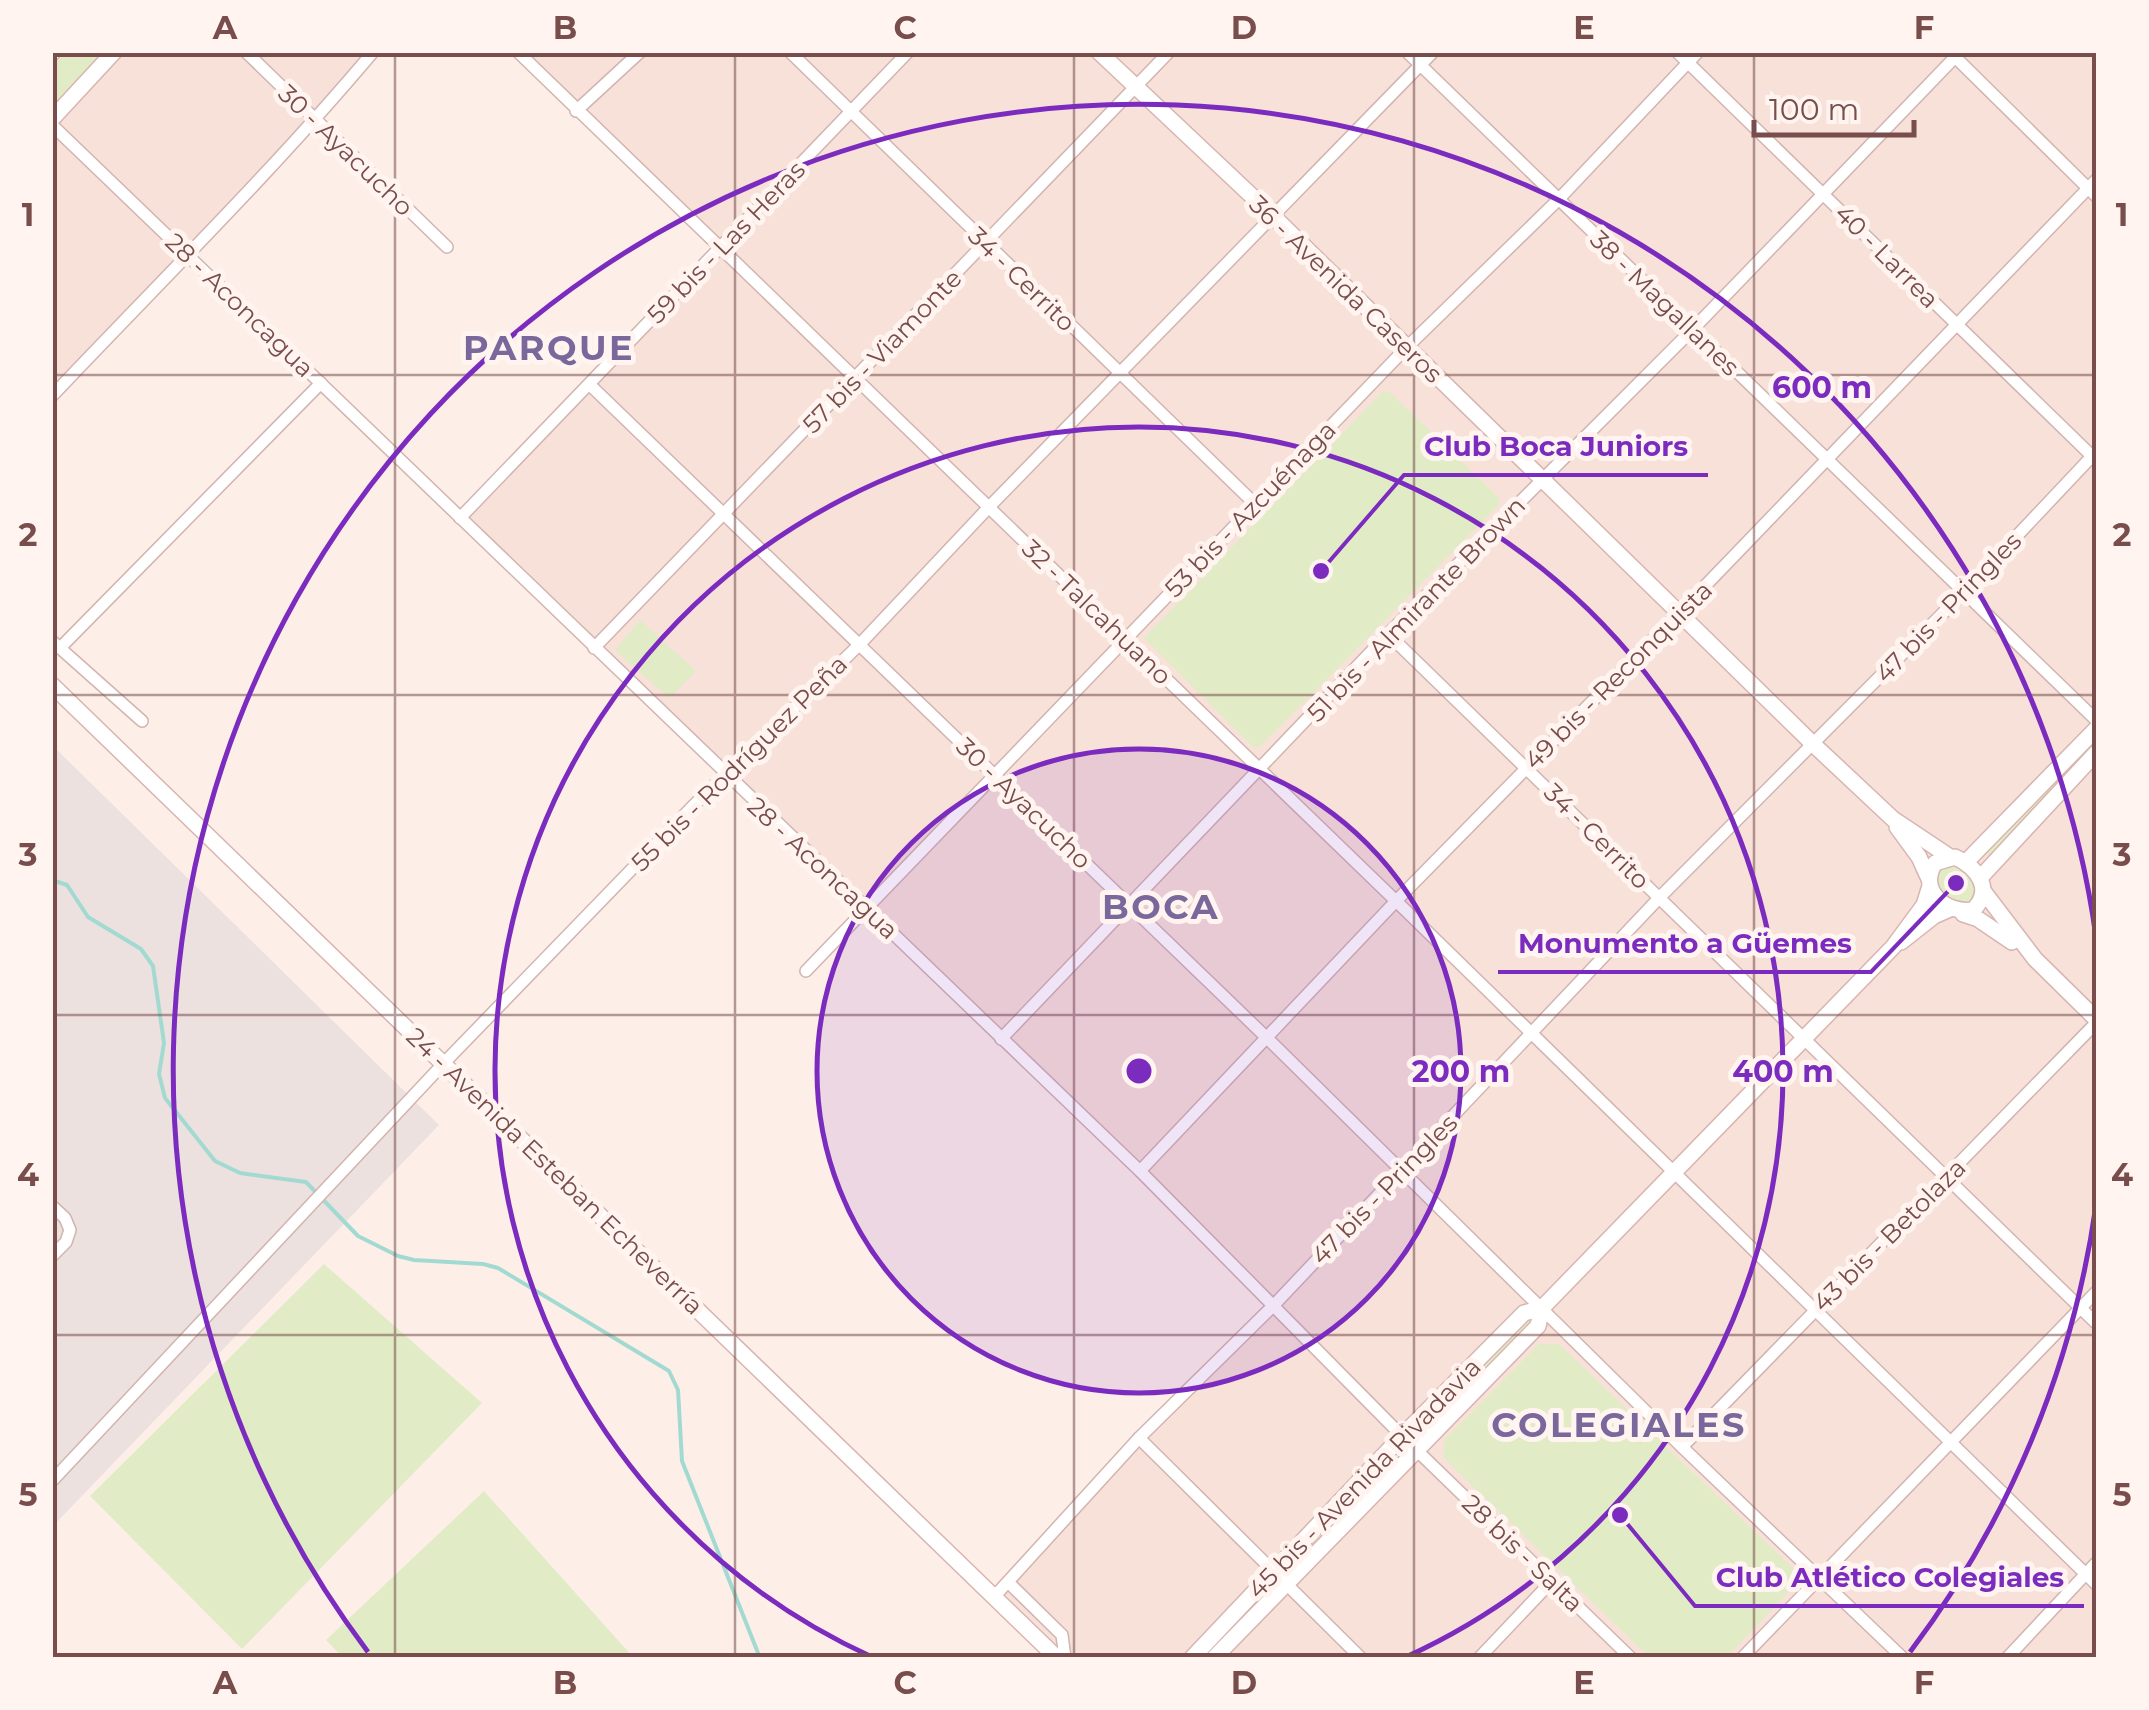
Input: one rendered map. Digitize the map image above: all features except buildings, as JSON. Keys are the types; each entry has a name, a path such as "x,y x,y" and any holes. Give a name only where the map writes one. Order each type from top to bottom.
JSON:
{"main road":[{"path":"52,122 114,52"},
{"name":"36 - Avenida Caseros","path":"1099,52 1813,744 1893,819 1950,857"},
{"name":"24 - Avenida Esteban Echeverría","path":"52,684 1057,1658"},
{"path":"1966,862 2096,729"},
{"path":"1953,910 1973,910 1982,899 1982,885 2096,753"},
{"name":"36 - Avenida Caseros","path":"1893,819 1919,857 1930,885"},
{"path":"2035,959 1978,918 1953,910 1934,896 1930,869 1935,863 1950,857 1966,862 2035,959 2096,1021"},
{"name":"45 bis - Avenida Rivadavia","path":"1214,1658 1402,1436 1524,1313 1542,1308 1893,947 1924,905 1930,885"},
{"name":"45 bis - Avenida Rivadavia","path":"1893,947 1934,916 1953,910"},
{"name":"45 bis - Avenida Rivadavia","path":"1192,1658 1538,1326 1542,1308"}],"street":[{"name":"30 - Ayacucho","path":"246,52 447,247"},
{"path":"52,396 314,122 373,52"},
{"name":"32 - Talcahuano","path":"518,52 2096,1584"},
{"path":"576,112 640,52"},
{"name":"34 - Cerrito","path":"790,52 1255,504"},
{"name":"59 bis - Las Heras","path":"460,518 908,52"},
{"name":"57 bis - Viamonte","path":"594,648 1169,52"},
{"name":"38 - Magallanes","path":"1407,52 2096,720"},
{"name":"55 bis - Rodríguez Peña","path":"52,1481 444,1063 860,644 1433,52"},
{"name":"40 - Larrea","path":"1676,52 2095,456"},
{"name":"53 bis - Azcuénaga","path":"806,971 1406,348 1558,200 1698,52"},
{"path":"1955,54 2094,188"},
{"name":"51 bis - Almirante Brown","path":"1001,1039 1388,634 1693,329 1955,54"},
{"name":"28 - Aconcagua","path":"52,122 725,776 1140,1171 1415,1448"},
{"name":"49 bis - Reconquista","path":"1140,1171 1396,901 2094,188"},
{"path":"142,721 56,645 321,383"},
{"name":"30 - Ayacucho","path":"590,385 1903,1658"},
{"name":"47 bis - Pringles","path":"993,1598 1138,1438 1274,1304 1660,898 2095,456"},
{"name":"34 - Cerrito","path":"1388,634 2096,1323"},
{"name":"43 bis - Betolaza","path":"1682,1447 2096,1021"},
{"path":"52,1206 65,1218 70,1230 66,1242 52,1256"},
{"path":"1742,1658 2096,1292"},
{"path":"1138,1438 1360,1658"},
{"name":"28 bis - Salta","path":"1415,1448 1632,1658"},
{"path":"2007,1658 2096,1563"},
{"path":"1479,1658 1552,1581"},
{"path":"1009,1583 1062,1635 1065,1658"}],"shaded area":[{"path":"53,53 373,53 53,396"},
{"path":"518,53 2096,53 2096,1657 1057,1657 993,1598 1139,1438 1274,1305 460,518 720,246"},
{"path":"52,745 439,1125 53,1526 52,1526"}],"green space":[{"path":"63,53 106,53 52,108 52,63"},
{"path":"1389,391 1499,498 1499,505 1260,747 1253,747 1144,638 1382,392"},
{"path":"640,620 696,671 669,698 615,650"},
{"path":"2093,742 2096,745 1989,856 1986,853"},
{"path":"1952,863 1969,873 1977,889 1971,902 1955,904 1939,891 1937,874 1941,866"},
{"path":"324,1264 482,1403 242,1649 90,1496"},
{"path":"1529,1318 1533,1321 1417,1438 1413,1435"},
{"path":"1539,1344 1559,1344 1798,1573 1799,1581 1727,1657 1649,1657 1443,1457 1445,1439"},
{"path":"1400,1449 1403,1452 1290,1571 1286,1568"},
{"path":"484,1491 633,1657 342,1657 326,1640"}],"waterway":[{"path":"52,880 67,885 88,917 141,949 153,966 164,1043 159,1074 165,1098 215,1161 240,1173 306,1182 358,1236 398,1256 498,1268 669,1371 678,1390 682,1461 760,1658"}],"place":[{"name":"Club Boca Juniors","path":"1321,571"},
{"name":"Monumento a Güemes","path":"1956,883"},
{"name":"Club Atlético Colegiales","path":"1620,1515"}],"district":[{"name":"PARQUE","path":"549,347"},
{"name":"BOCA","path":"1161,906"},
{"name":"COLEGIALES","path":"1619,1424"}]}
